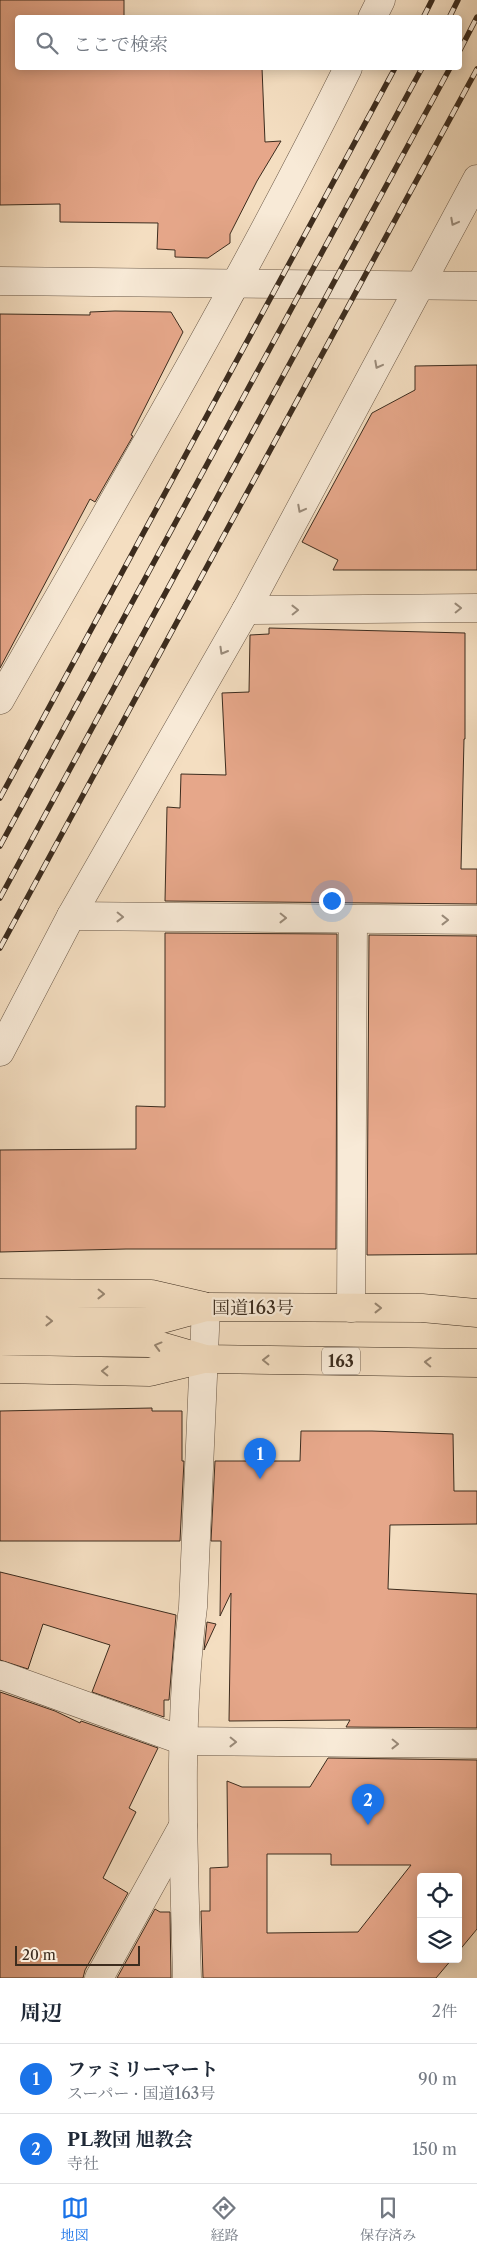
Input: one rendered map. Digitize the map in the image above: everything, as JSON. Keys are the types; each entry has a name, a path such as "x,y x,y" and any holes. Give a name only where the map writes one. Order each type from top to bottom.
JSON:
{"highway":[{"path":"0,1293 151,1294 206,1307"},
{"name":"国道163号","path":"0,1320 151,1322 206,1307 422,1308 477,1313"},
{"name":"163","path":"0,1342 150,1343 205,1359"},
{"name":"163","path":"0,1369 150,1372 205,1359 477,1364"}],"street":[{"path":"374,15 381,0"},
{"path":"0,700 236,284 347,70"},
{"path":"0,1052 71,916 246,610 477,179"},
{"path":"0,281 420,287 477,286"},
{"path":"246,610 477,608"},
{"path":"71,916 477,920"},
{"path":"351,1308 353,919"},
{"path":"187,1978 183,1825 184,1741 188,1649 193,1607 206,1307"},
{"path":"0,1675 184,1741 477,1744"},
{"path":"99,1978 183,1825"}],"building":[{"path":"0,0 124,0 124,15 15,15 15,70 262,70 265,142 281,141 257,181 230,234 230,243 208,258 175,257 175,250 157,249 158,223 60,222 60,204 0,205"},
{"path":"90,312 171,312 183,332 131,435 133,436 95,502 90,499 0,668 0,314 90,315"},
{"path":"477,365 477,570 333,570 338,560 302,542 372,413 415,390 415,366"},
{"path":"269,628 465,633 465,739 461,869 477,869 477,904 165,901 167,807 180,808 181,774 226,775 222,693 249,692 250,635 269,634"},
{"path":"165,933 337,934 336,1249 126,1249 0,1252 0,1150 136,1149 136,1106 165,1107"},
{"path":"369,935 477,936 477,1254 367,1255"},
{"path":"152,1408 152,1411 182,1411 182,1461 184,1461 180,1541 0,1541 0,1411"},
{"path":"301,1431 453,1434 454,1491 477,1491 477,1524 390,1525 388,1589 477,1594 477,1728 346,1727 350,1720 229,1721 231,1593 220,1616 221,1541 211,1541 215,1461 300,1461"},
{"path":"0,1572 176,1615 169,1700 164,1700 164,1717 92,1692 110,1645 43,1624 28,1669 0,1660"},
{"path":"207,1622 216,1624 204,1650"},
{"path":"0,1692 55,1711 80,1723 81,1721 158,1748 129,1808 136,1812 103,1878 128,1893 85,1970 83,1978 0,1978"},
{"path":"328,1758 477,1760 477,1929 462,1947 462,1873 417,1873 417,1963 449,1963 436,1978 203,1978 201,1911 210,1911 210,1868 228,1867 227,1781 242,1787 310,1787","holes":["267,1854 331,1854 331,1865 411,1865 358,1932 267,1933"]},
{"path":"155,1909 160,1912 170,1912 171,1978 117,1978"}],"railway":[{"path":"424,15 432,0"},
{"path":"450,15 458,0"},
{"path":"462,46 477,17"},
{"path":"0,948 477,69"},
{"path":"0,798 394,70"},
{"path":"0,846 421,70"},
{"path":"0,898 449,70"}],"place":[{"name":"ファミリーマート","path":"260,1479"},
{"name":"PL教団 旭教会","path":"368,1825"}]}
